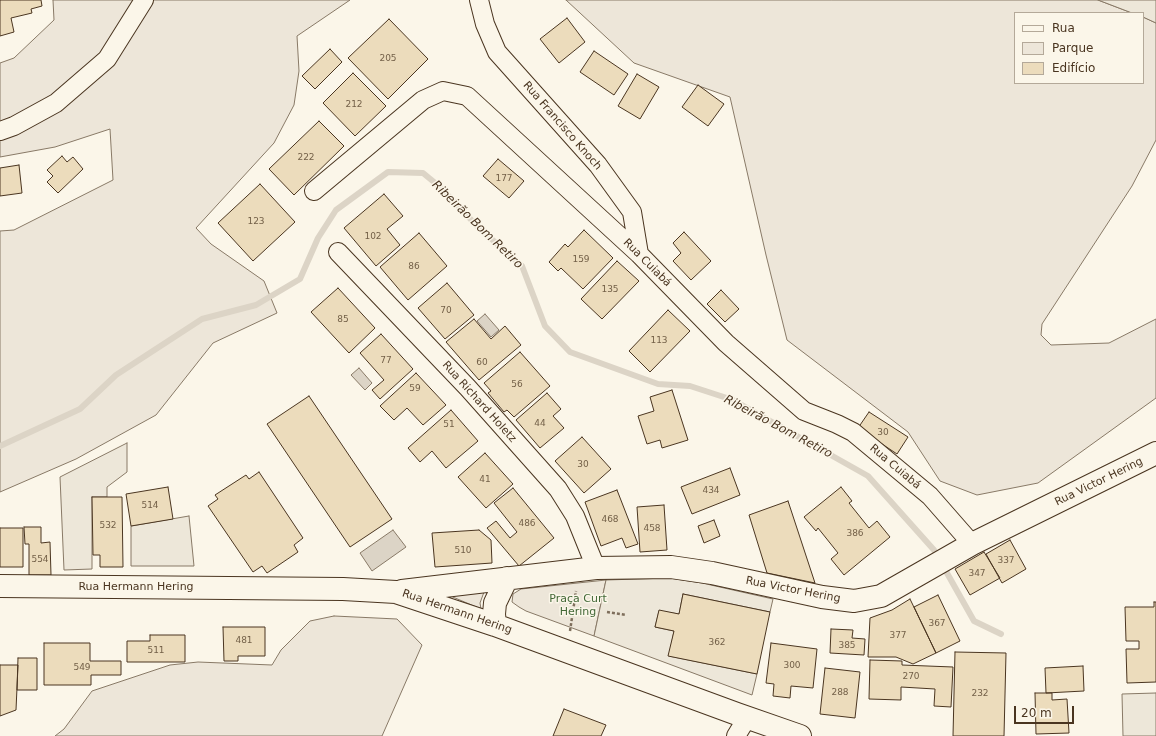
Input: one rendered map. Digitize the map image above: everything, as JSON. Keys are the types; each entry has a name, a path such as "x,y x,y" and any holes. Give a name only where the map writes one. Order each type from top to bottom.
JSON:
{"street":[{"path":"5,126 56,103 107,59 144,0"},
{"name":"Rua Francisco Knoch","path":"479,0 485,24 497,52 598,165 632,212 639,254"},
{"name":"Rua Cuiabá","path":"314,191 423,100 443,90 467,96 639,254 726,343 804,411 838,424 853,432 930,496 972,544"},
{"name":"Rua Richard Holetz","path":"338,252 468,388 558,489 575,516 587,569"},
{"name":"Rua Victor Hering","path":"396,592 587,569 671,567 712,573 822,598 854,602 881,596 972,544 1156,453"},
{"path":"495,625 495,604 507,578"},
{"name":"Rua Hermann Hering","path":"0,586 343,589 396,592 495,625 747,718 800,736"},
{"path":"736,736 747,718"}],"path":[{"path":"567,652 587,569"},
{"path":"607,612 626,615"}],"green space":[{"path":"53,0 350,0 297,36 299,71 294,105 274,143 196,228 211,244 264,281 277,313 213,343 156,415 76,459 0,492 0,231 14,230 113,180 110,129 55,147 0,157 0,63 14,58 54,20"},
{"path":"566,0 1098,0 1129,12 1014,12 1014,84 1144,84 1144,17 1156,23 1156,140 1132,186 1042,324 1041,335 1051,345 1109,343 1156,319 1156,398 1038,483 977,495 940,481 908,432 787,340 730,97 634,63"},
{"name":"Praça Curt Hering","path":"606,580 594,636 526,611 512,602 513,594 521,589"},
{"path":"441,592 484,592 480,603 481,609"},
{"path":"334,616 397,619 422,645 382,736 55,736 64,729 92,691 170,665 198,662 272,665 281,650 310,621"}],"shaded area":[{"path":"1098,0 1156,0 1156,23 1144,17 1144,12 1129,12"},
{"path":"485,314 499,330 491,337 477,321"},
{"path":"359,368 372,383 365,390 351,375"},
{"path":"127,443 127,472 107,487 107,497 92,497 92,569 64,570 60,477"},
{"path":"189,516 194,566 131,566 131,526"},
{"path":"393,530 406,547 372,571 360,553"},
{"path":"669,578 702,583 773,599 770,612 683,594 679,614 659,611 655,627 674,631 669,656 757,674 752,695 594,636 606,580"},
{"path":"1156,693 1156,736 1123,736 1122,694"}],"building":[{"path":"0,0 41,0 42,6 31,9 32,13 11,18 14,32 0,36"},
{"path":"567,18 585,42 559,63 540,39"},
{"path":"389,19 428,59 388,99 348,58"},
{"path":"330,49 342,62 315,89 302,76"},
{"path":"594,51 628,74 614,95 580,72"},
{"path":"353,73 386,106 355,136 323,103"},
{"path":"637,74 659,87 640,119 618,106"},
{"path":"698,85 724,104 708,126 682,107"},
{"path":"319,121 344,146 294,195 269,169"},
{"path":"62,156 67,162 73,157 83,169 58,193 47,182 53,176 47,170"},
{"path":"498,159 524,181 509,198 483,176"},
{"path":"19,165 22,193 0,196 0,168"},
{"path":"260,184 295,222 253,261 218,223"},
{"path":"384,194 403,216 387,229 400,245 376,266 344,228"},
{"path":"584,230 613,258 583,289 561,268 558,271 549,262 565,244 568,247"},
{"path":"684,232 711,261 691,280 673,261 681,253 673,243"},
{"path":"419,233 447,266 408,300 380,267"},
{"path":"617,261 639,281 602,319 581,299"},
{"path":"447,283 474,315 445,339 418,308"},
{"path":"338,288 375,328 349,353 311,312"},
{"path":"721,290 739,309 725,322 707,304"},
{"path":"668,310 690,331 650,372 629,351"},
{"path":"474,319 491,339 505,326 521,345 479,380 446,342"},
{"path":"381,334 413,369 380,399 372,390 384,380 360,353"},
{"path":"520,352 550,386 514,417 507,410 504,412 488,393 491,391 484,383"},
{"path":"416,373 446,405 423,425 407,408 394,420 380,406"},
{"path":"672,390 688,440 662,448 660,440 647,444 638,416 654,411 650,397"},
{"path":"547,393 561,409 553,416 564,428 540,448 516,420"},
{"path":"309,396 392,519 350,547 267,424"},
{"path":"451,410 478,441 446,468 432,451 420,462 408,448"},
{"path":"869,412 908,437 897,454 858,428"},
{"path":"582,437 611,469 584,493 555,461"},
{"path":"485,453 513,484 486,508 458,477"},
{"path":"730,468 740,495 692,514 681,487"},
{"path":"259,472 303,538 294,545 298,552 267,573 262,566 253,572 208,506 218,499 215,495 246,475 249,479"},
{"path":"168,487 173,519 131,526 126,494"},
{"path":"841,487 852,501 849,503 869,528 877,521 890,537 844,575 831,559 838,553 818,528 816,531 804,517"},
{"path":"513,488 554,538 519,566 487,528 496,521 510,538 517,532 494,503"},
{"path":"617,490 638,544 626,548 622,538 601,546 585,502"},
{"path":"92,497 122,497 123,567 100,567 100,555 93,555"},
{"path":"788,501 815,583 767,573 749,515"},
{"path":"664,505 667,550 640,552 637,507"},
{"path":"714,520 720,536 704,543 698,526"},
{"path":"24,527 41,527 41,543 50,542 51,575 29,575 29,544 25,544"},
{"path":"0,528 23,528 23,567 0,567"},
{"path":"479,530 491,540 492,563 435,567 432,533"},
{"path":"1010,540 1026,569 1002,583 986,554"},
{"path":"984,552 1000,578 970,595 955,569"},
{"path":"683,594 770,612 757,674 668,656 674,631 655,627 659,610 679,614"},
{"path":"938,595 960,641 936,653 914,607"},
{"path":"910,599 936,653 913,664 896,657 868,657 870,618 892,610"},
{"path":"1154,602 1156,602 1156,682 1127,683 1126,649 1139,649 1139,641 1126,641 1125,607 1154,607"},
{"path":"223,627 265,627 265,656 238,656 238,661 224,661"},
{"path":"831,629 853,630 852,638 865,639 864,655 830,653"},
{"path":"150,635 185,635 185,662 127,662 127,641 150,641"},
{"path":"44,643 90,643 90,661 121,661 121,675 91,675 91,685 44,685"},
{"path":"771,643 817,649 813,688 791,686 790,698 773,696 774,684 766,683"},
{"path":"955,652 1006,653 1004,736 953,736"},
{"path":"18,658 37,658 37,690 17,690"},
{"path":"870,660 902,661 902,665 953,667 951,707 934,706 935,689 901,687 901,700 869,699"},
{"path":"0,665 18,665 16,710 0,716"},
{"path":"1083,666 1084,691 1046,693 1045,668"},
{"path":"825,668 860,672 855,718 820,714"},
{"path":"1035,693 1052,693 1052,700 1067,699 1069,733 1036,734"},
{"path":"564,709 606,725 601,736 553,736"}],"waterway":[{"name":"Ribeirão Bom Retiro","path":"0,446 80,409 116,375 202,319 256,305 300,279 318,238 336,210 388,172 423,173 440,187 478,227 522,266 545,326 570,352 658,384 690,386 733,400 868,476 934,550 974,621 1001,634"}]}
